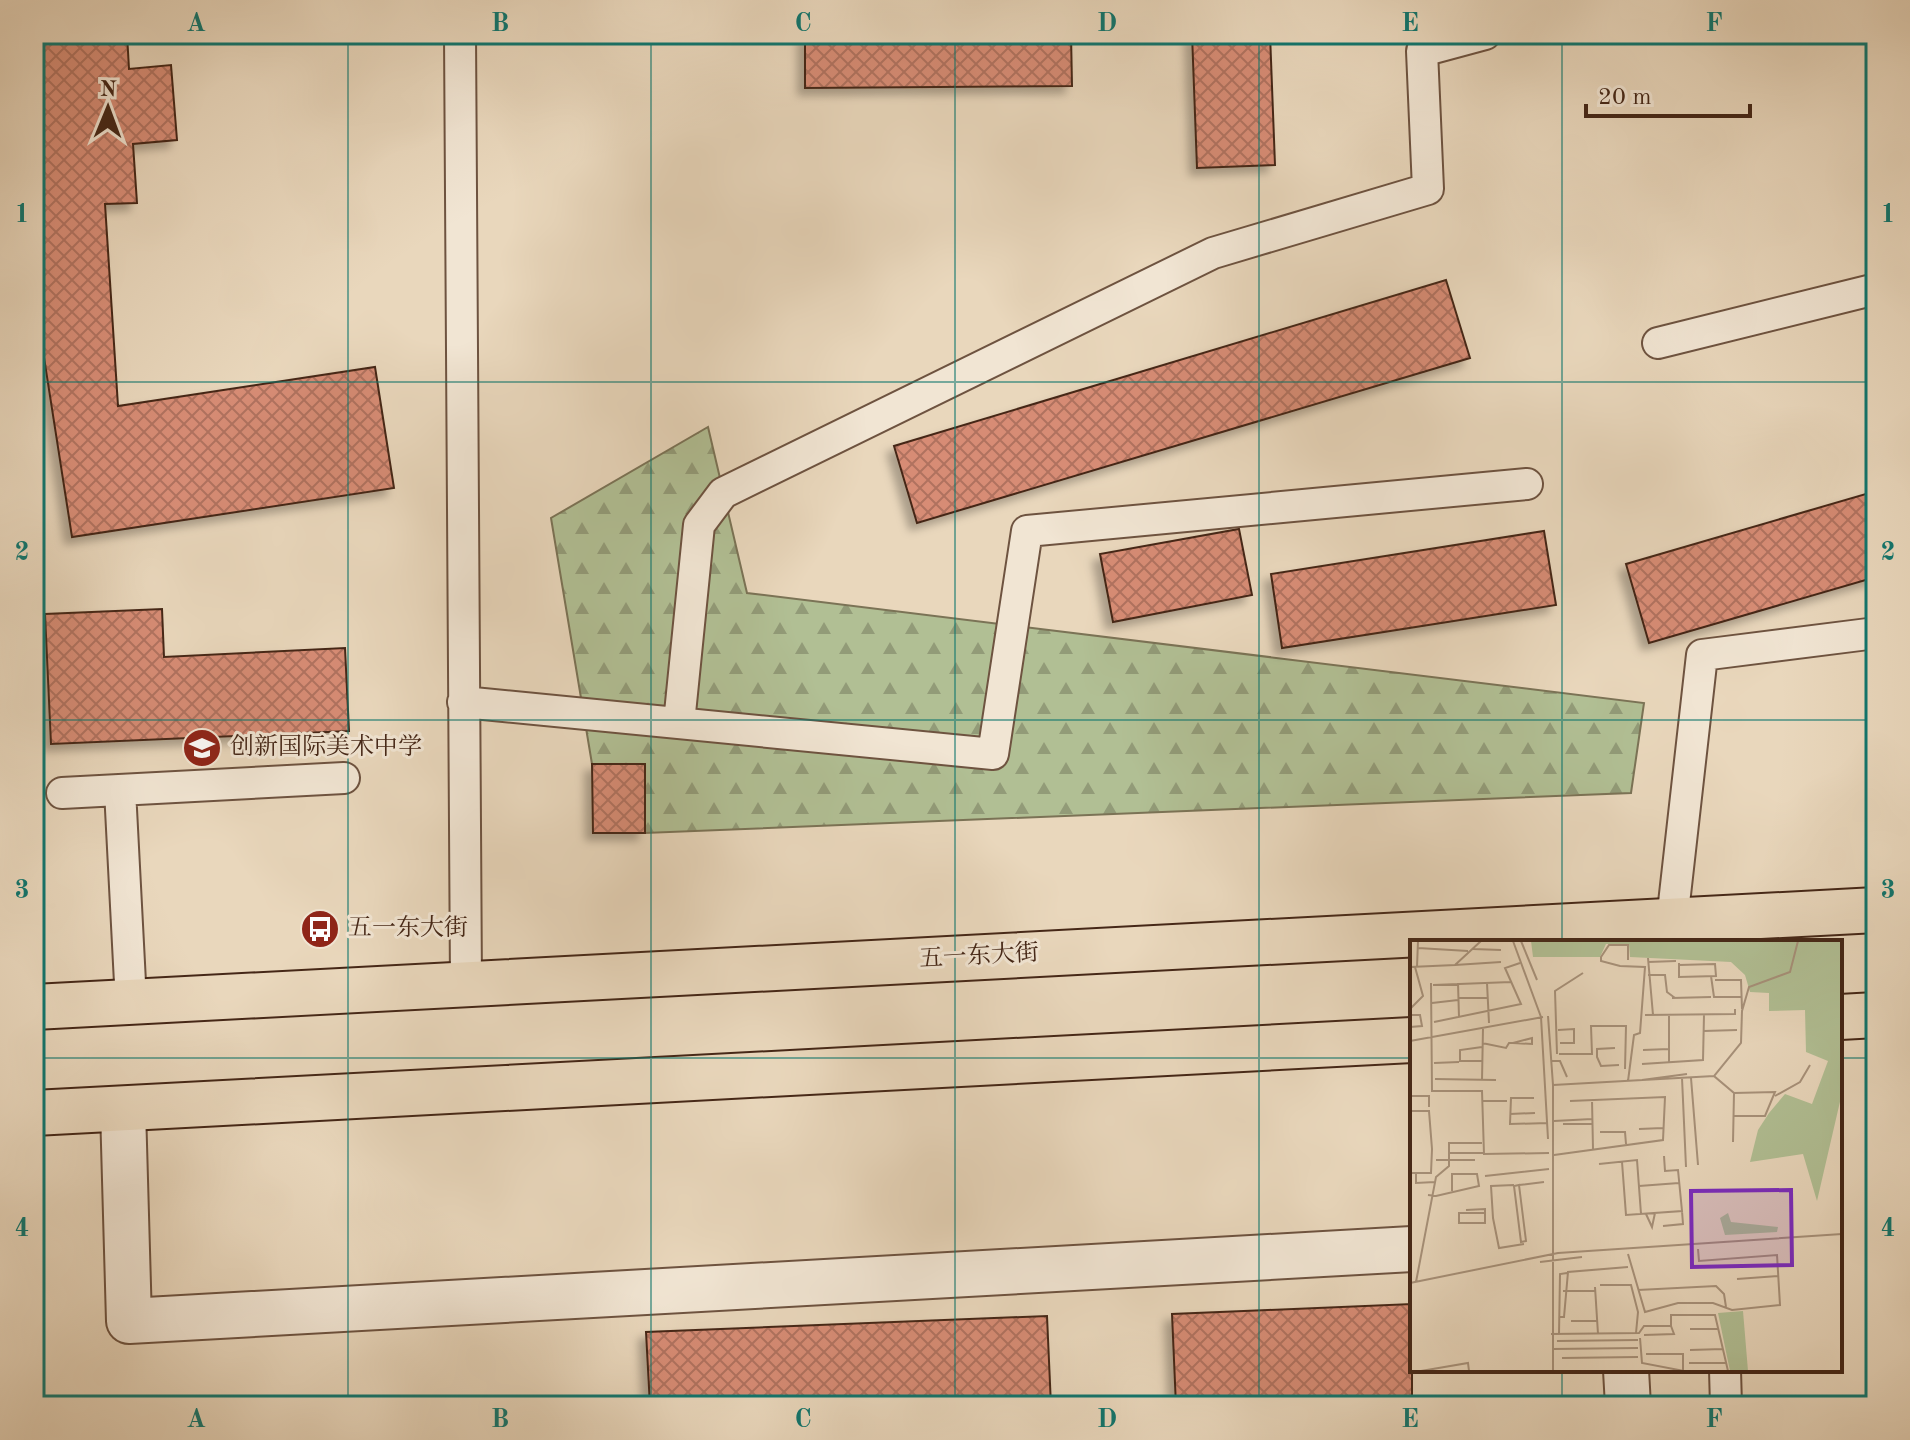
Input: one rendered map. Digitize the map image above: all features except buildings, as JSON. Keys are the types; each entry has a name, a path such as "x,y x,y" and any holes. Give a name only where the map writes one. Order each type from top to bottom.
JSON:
{"main road":[{"name":"五一东大街","path":"34,1007 1876,910"},
{"path":"1842,1017 1876,1015"},
{"path":"34,1113 1410,1040"}],"street":[{"path":"123,1109 129,1321 1410,1249"},
{"path":"1626,1372 1628,1406"}],"lane":[{"path":"460,34 466,984"},
{"path":"679,723 699,525 723,493 1213,253 1428,189 1422,51 1485,34"},
{"path":"1658,343 1876,289"},
{"path":"463,702 993,754 1027,531 1527,484"},
{"path":"1672,921 1702,655 1876,633"},
{"path":"62,793 344,778"},
{"path":"120,790 131,1002"},
{"path":"1725,1372 1726,1406"}],"green space":[{"path":"708,427 747,593 1644,703 1631,793 645,833 645,764 592,764 551,518"}],"place":[{"name":"创新国际美术中学","path":"202,748"},
{"name":"五一东大街","path":"320,929"}]}
